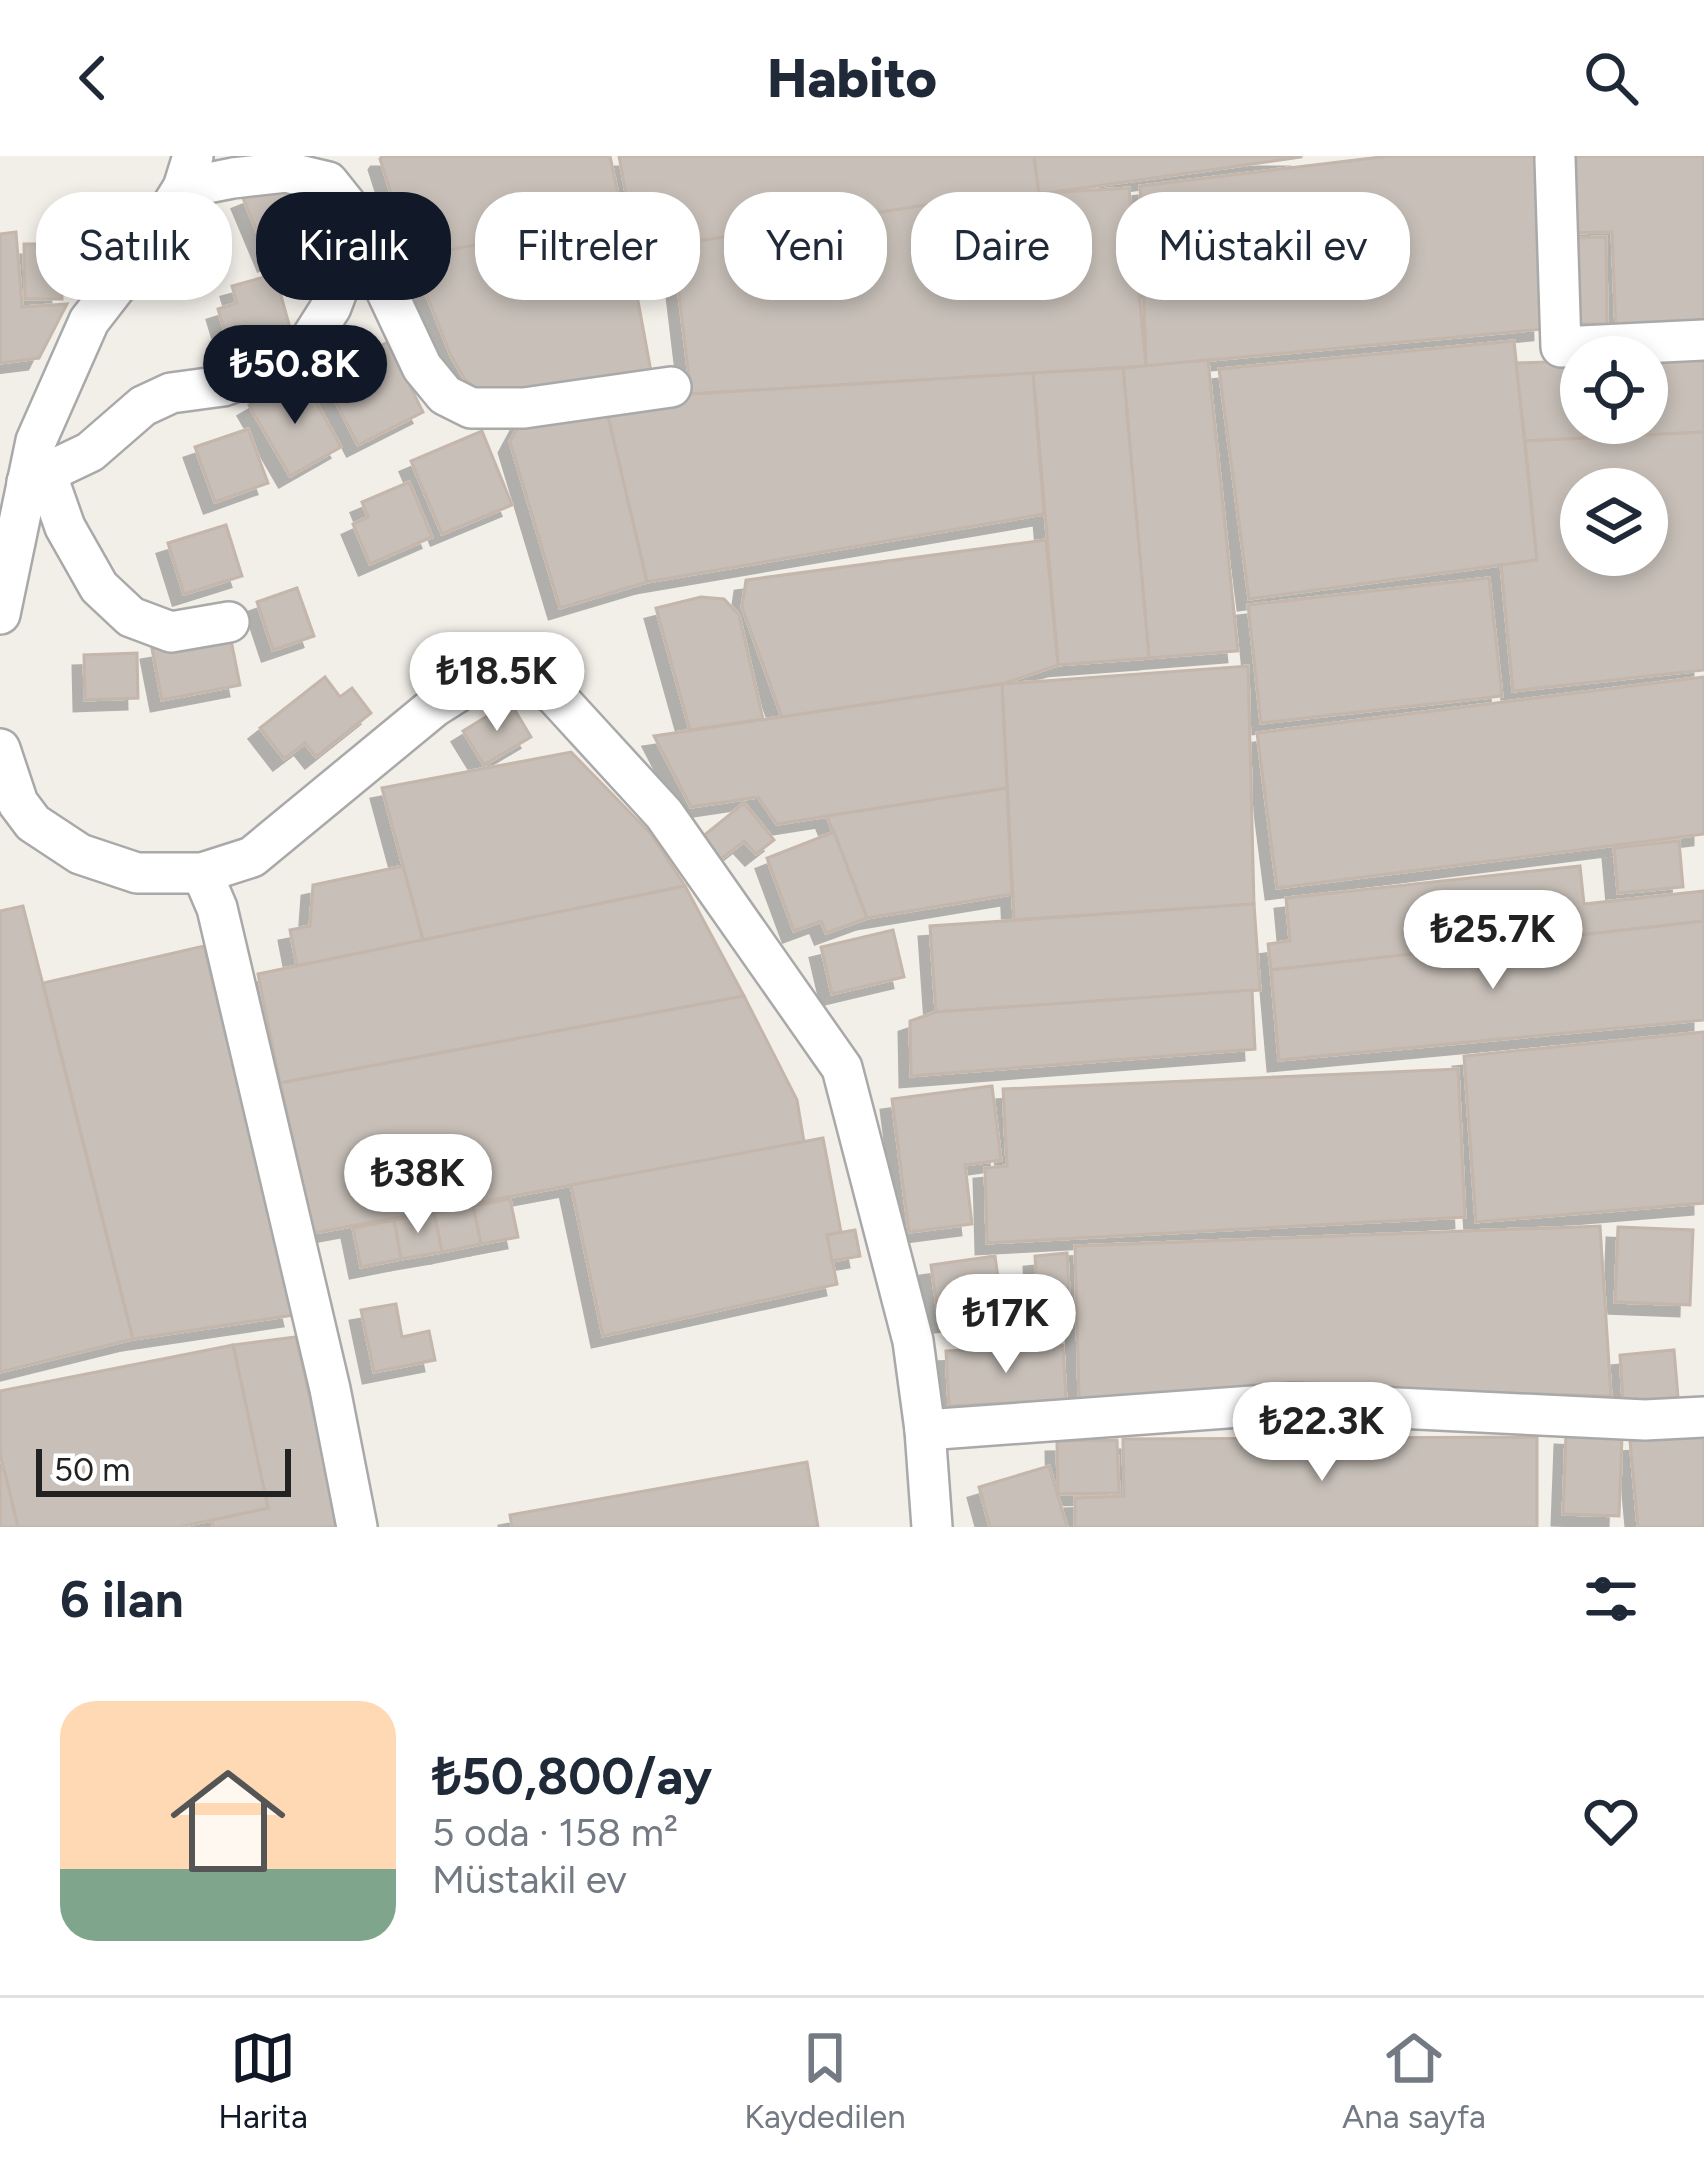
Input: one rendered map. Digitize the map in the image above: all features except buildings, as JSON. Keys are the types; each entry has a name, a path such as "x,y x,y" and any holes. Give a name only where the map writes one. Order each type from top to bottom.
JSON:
{"street":[{"path":"1556,159 1562,347 1704,340"},
{"path":"0,614 37,478 36,441 89,321 144,250 188,172 233,178 286,172 328,182 336,192"},
{"path":"37,478 90,452 143,406 171,393 223,386 274,368 305,348 334,300"},
{"path":"391,300 422,367 445,395 471,408 524,408 671,387"},
{"path":"37,478 99,587 131,617 171,632 229,622"},
{"path":"0,749 18,802 17,826 137,873 202,873 253,857 434,707 478,679 522,675 554,694 664,814 842,1068 913,1341 932,1527"},
{"path":"202,873 217,908 330,1390 357,1527"},
{"path":"925,1430 1294,1402 1645,1420 1704,1418"}]}
